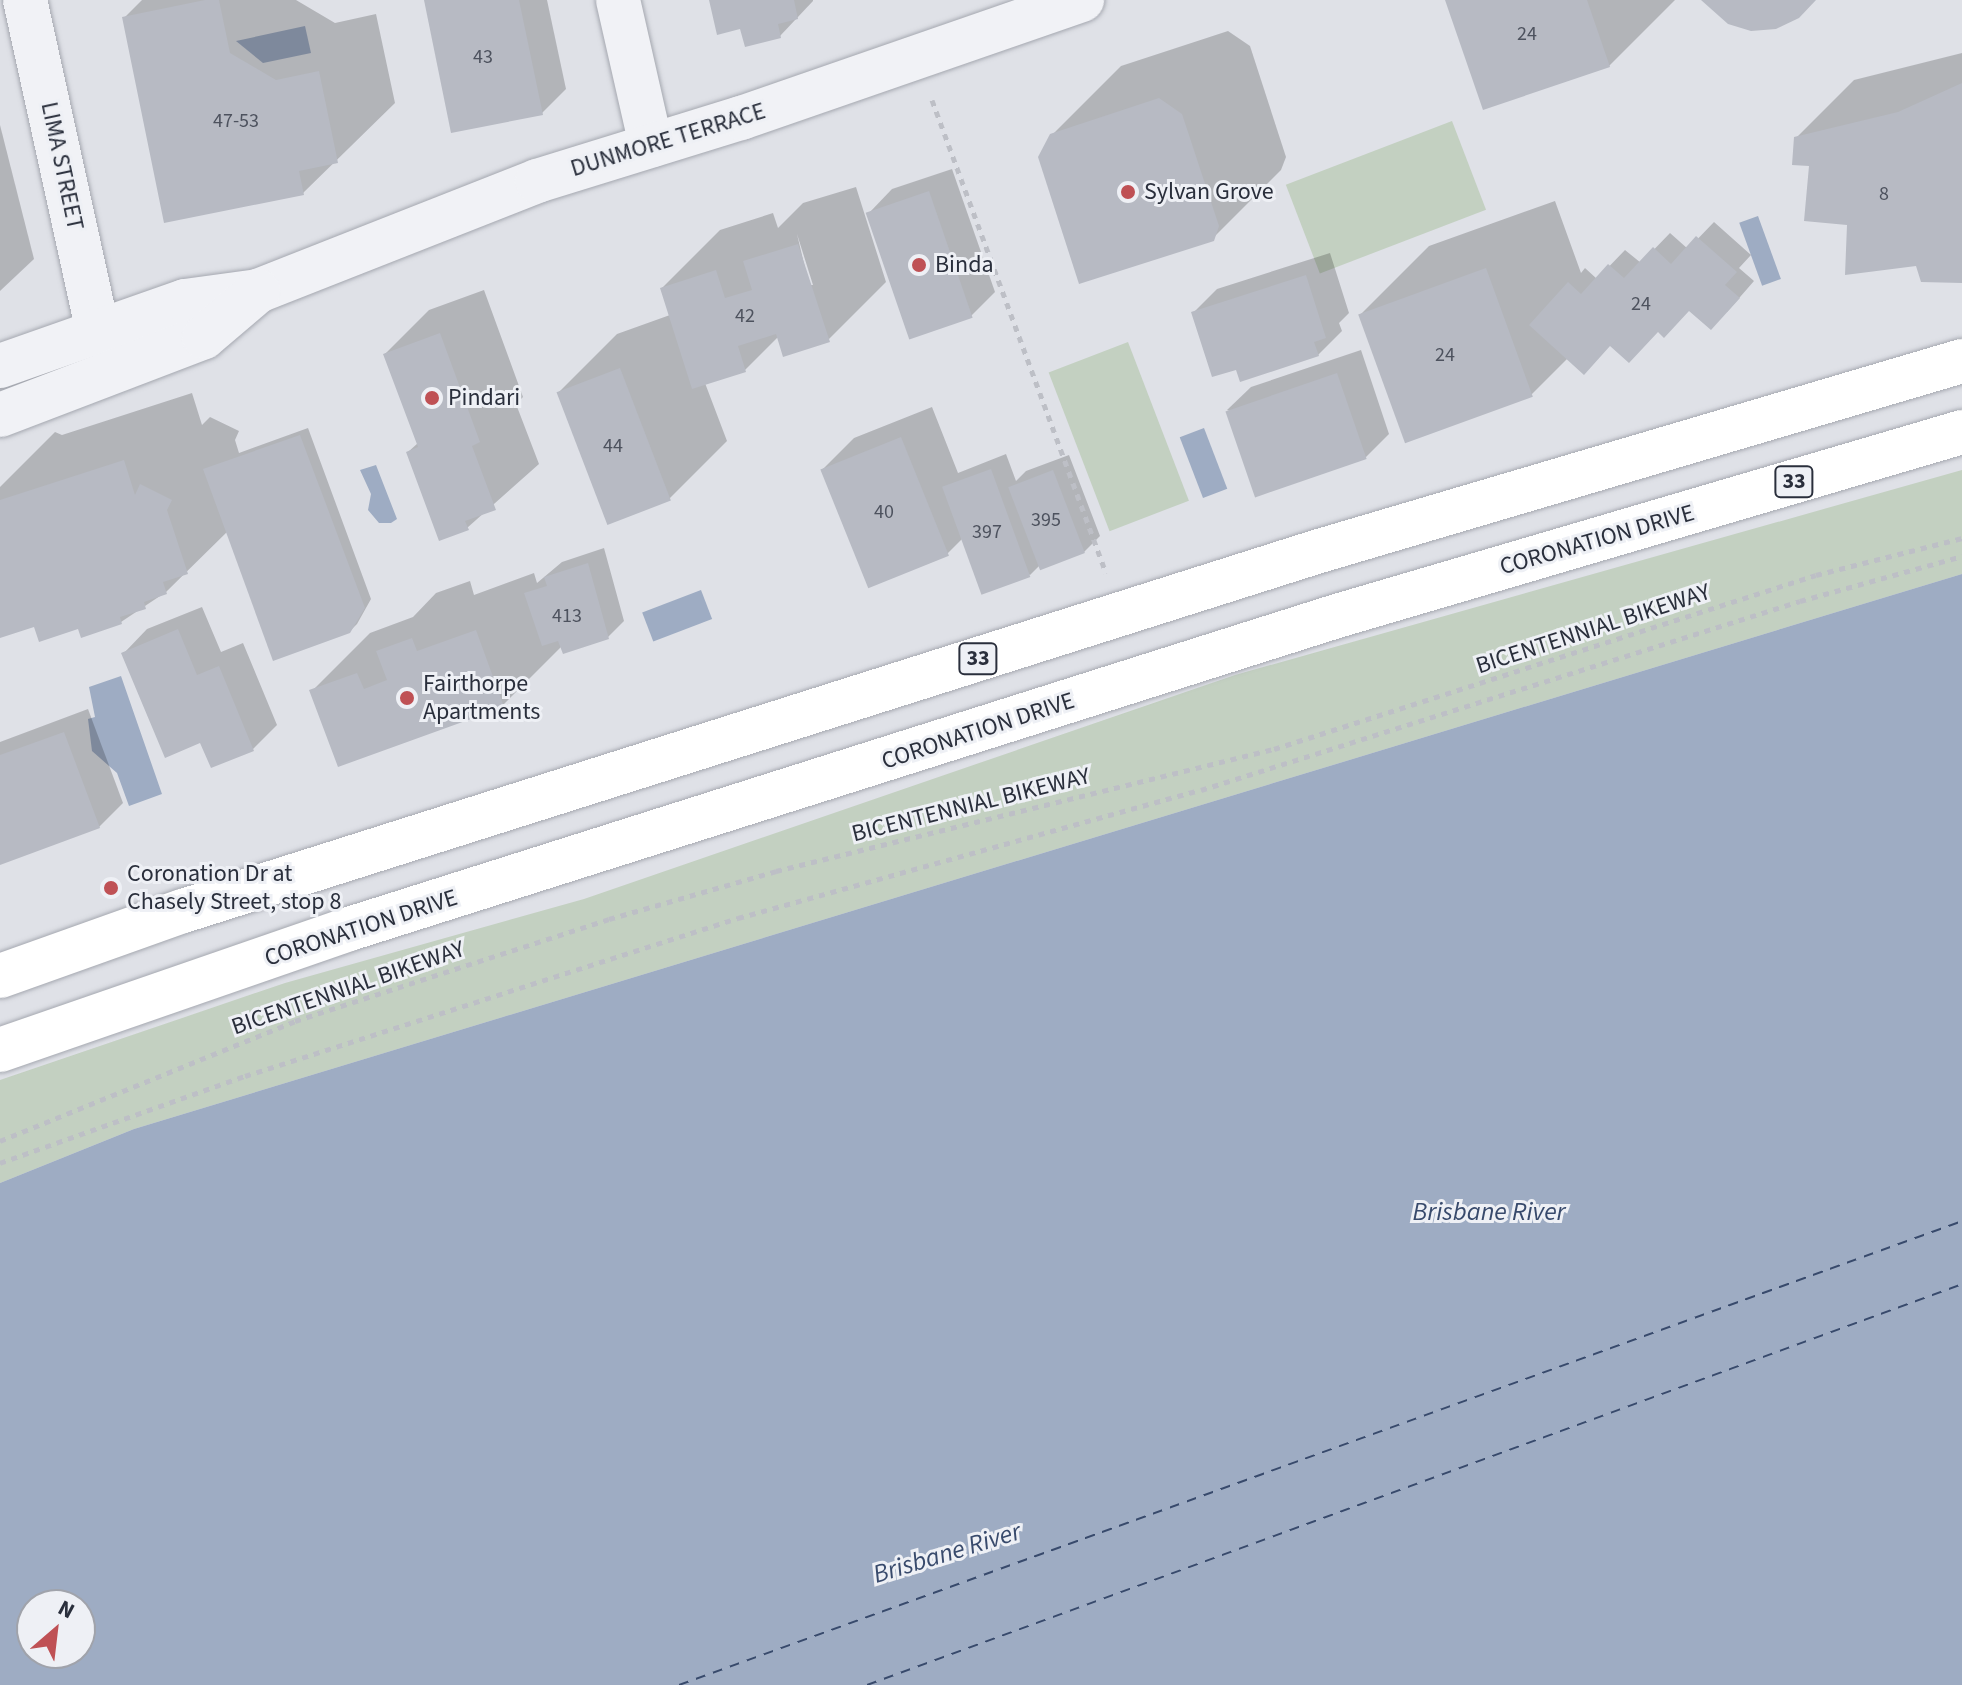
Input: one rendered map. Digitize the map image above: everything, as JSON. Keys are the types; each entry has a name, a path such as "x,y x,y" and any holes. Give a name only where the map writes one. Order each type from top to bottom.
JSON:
{"highway":[{"name":"33","path":"0,976 183,911 1316,552 1962,361"},
{"name":"CORONATION DRIVE","path":"0,1050 349,929 1337,616 1962,432"}],"street":[{"name":"LIMA STREET","path":"25,0 98,331"},
{"path":"618,0 651,145"},
{"name":"DUNMORE TERRACE","path":"0,366 185,301 258,291 537,181 1082,0"},
{"name":"DUNMORE TERRACE","path":"0,415 204,337 258,291"}],"path":[{"path":"932,100 1106,573"},
{"name":"BICENTENNIAL BIKEWAY","path":"0,1141 295,1021 609,919 776,871 1274,749 1816,575 1962,538"},
{"path":"0,1163 245,1076 723,923 1201,790 1800,601 1962,556"}],"green space":[{"path":"1452,121 1486,210 1320,273 1286,185"},
{"path":"1128,342 1189,501 1110,531 1049,372"},
{"path":"1962,470 1962,574 134,1129 0,1183 0,1080 285,983 584,899 1235,675"}],"water":[{"path":"305,26 311,53 263,63 236,41"},
{"path":"1758,216 1781,279 1762,286 1739,223"},
{"path":"1204,428 1227,489 1203,498 1180,437"},
{"path":"376,465 397,519 391,523 379,523 368,510 371,494 360,470"},
{"name":"Brisbane River","path":"1962,574 1962,1685 0,1685 0,1183 134,1129"},
{"path":"701,590 712,619 653,642 642,613"},
{"path":"121,676 162,794 129,806 117,773 92,751 88,719 95,717 89,687"}],"building":[{"path":"205,0 219,0 230,53 276,80 319,71 338,163 299,171 304,195 164,223 122,17"},
{"path":"424,0 519,0 543,115 451,133"},
{"path":"709,0 794,0 798,19 778,24 781,38 745,47 740,29 717,35"},
{"path":"1445,0 1587,0 1610,67 1483,110"},
{"path":"1701,0 1816,0 1799,18 1776,29 1751,31 1728,24"},
{"path":"1962,83 1962,283 1921,282 1916,266 1845,275 1847,225 1804,221 1809,166 1792,165 1794,137 1898,112"},
{"name":"Sylvan Grove","path":"1159,98 1182,114 1219,226 1214,241 1079,284 1038,157 1050,134"},
{"name":"Binda","path":"929,191 973,318 909,340 866,213"},
{"path":"1696,236 1737,272 1725,285 1740,298 1711,330 1689,311 1664,338 1658,332 1629,363 1610,346 1584,375 1529,325 1568,282 1581,294 1608,264 1624,278 1653,247 1671,264"},
{"path":"798,244 830,342 783,357 776,334 738,346 746,372 692,389 660,288 716,270 725,298 752,290 743,261"},
{"path":"1486,268 1533,397 1405,443 1358,315"},
{"path":"1306,275 1326,338 1314,342 1319,356 1240,382 1236,370 1212,377 1191,312"},
{"name":"Pindari","path":"440,333 480,442 472,446 496,510 465,521 469,530 439,541 406,452 418,447 383,354"},
{"path":"620,368 671,501 607,525 557,392"},
{"path":"1337,373 1367,459 1255,497 1225,411"},
{"path":"300,435 365,608 350,633 273,661 203,469"},
{"path":"901,437 949,556 868,588 820,470"},
{"path":"124,460 135,495 140,484 172,500 167,510 188,574 163,582 167,594 144,602 146,609 120,617 122,624 81,638 78,629 39,642 34,627 0,638 0,500"},
{"path":"991,469 1030,577 981,595 942,487"},
{"path":"1053,470 1085,553 1040,570 1008,487"},
{"path":"588,563 609,639 563,654 558,641 542,646 524,593 547,586 544,577"},
{"path":"178,629 197,675 219,666 254,751 211,768 200,743 165,758 121,653"},
{"name":"Fairthorpe Apartments","path":"476,630 504,707 338,767 309,690 357,673 364,689 387,680 376,651 412,638 417,651"},
{"path":"64,732 100,828 0,865 0,755"}],"ferry route":[{"path":"679,1685 1962,1221"},
{"path":"867,1685 1962,1284"}],"place":[{"name":"Sylvan Grove","path":"1128,192"},
{"name":"Binda","path":"919,265"},
{"name":"Pindari","path":"432,398"},
{"name":"Fairthorpe Apartments","path":"407,698"},
{"name":"Coronation Dr at Chasely Street, stop 8","path":"111,888"}]}
